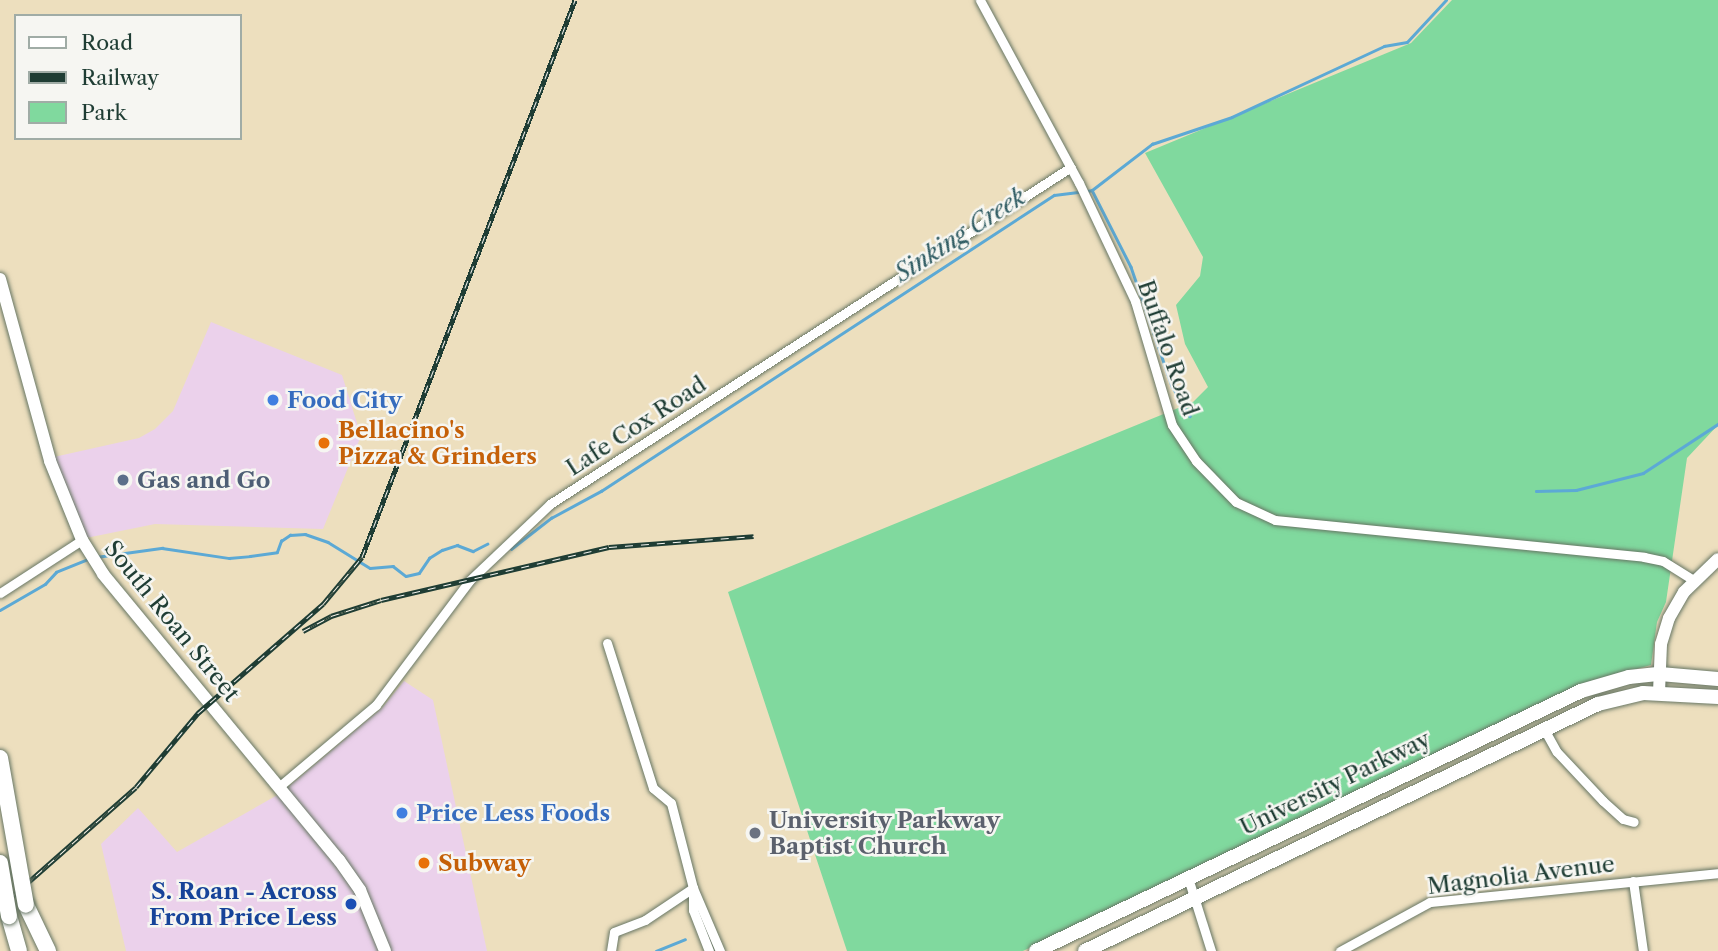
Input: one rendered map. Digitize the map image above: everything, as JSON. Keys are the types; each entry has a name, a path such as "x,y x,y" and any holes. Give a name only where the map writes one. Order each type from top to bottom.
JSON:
{"highway":[{"name":"University Parkway","path":"1041,950 1581,691 1629,677 1660,674 1718,679"},
{"name":"University Parkway","path":"1084,951 1369,816 1544,729 1614,699 1660,692 1718,697"},
{"path":"0,758 36,951"},
{"path":"1361,796 1369,816"},
{"path":"0,863 18,949"},
{"path":"26,905 48,951"}],"main road":[{"name":"South Roan Street","path":"0,279 50,461 84,545 103,574 281,785 360,890 385,951"},
{"path":"1660,692 1660,674 1669,618 1694,580 1718,559"}],"street":[{"name":"Buffalo Road","path":"980,0 1071,167 1135,301 1172,425 1188,451 1236,502 1275,520 1644,557 1663,561 1694,580"},
{"name":"Lafe Cox Road","path":"281,785 376,705 470,581 550,504 1071,167"},
{"path":"0,593 84,545"},
{"path":"607,643 653,789 671,803 693,888 720,951"},
{"path":"1544,729 1558,752 1603,801 1623,819 1634,822"},
{"name":"Magnolia Avenue","path":"1339,951 1430,902 1718,873"},
{"path":"1188,878 1211,951"},
{"path":"1633,881 1643,951"},
{"path":"611,951 614,932 645,920 693,888"},
{"path":"693,888 693,910 709,951"}],"shaded area":[{"path":"211,322 342,375 361,436 323,529 155,524 86,538 54,457 139,438 155,429 173,411"},
{"path":"404,681 433,700 487,951 126,951 101,844 138,808 177,852 281,793 382,708"}],"green space":[{"path":"1452,0 1718,0 1718,425 1687,458 1666,602 1657,622 1651,665 1585,683 1023,951 847,951 728,592 1193,402 1208,387 1185,344 1176,305 1200,276 1203,257 1145,153 1411,43"}],"waterway":[{"name":"Sinking Creek","path":"511,549 551,518 601,491 1054,195 1092,190 1152,144 1232,117 1384,46 1407,42 1446,0"},
{"path":"1092,190 1131,267 1172,386 1190,416"},
{"path":"1536,491 1576,490 1643,473 1718,424"},
{"name":"Sinking Creek","path":"96,557 162,548 229,558 250,556 277,552 281,541 290,535 305,534 328,542 370,568 393,566 406,576 419,573 429,558 442,550 457,545 473,551 487,544"},
{"name":"Sinking Creek","path":"0,610 45,584 56,572 89,559"},
{"path":"656,951 685,939"}],"railway":[{"path":"0,907 136,787 198,713 323,604 362,557 575,0"},
{"path":"303,631 331,616 381,600 609,547 754,536"}],"place":[{"name":"Food City","path":"273,400"},
{"name":"Bellacino's Pizza & Grinders","path":"324,443"},
{"name":"Gas and Go","path":"123,480"},
{"name":"Price Less Foods","path":"402,813"},
{"name":"University Parkway Baptist Church","path":"755,833"},
{"name":"Subway","path":"424,863"},
{"name":"S. Roan - Across From Price Less","path":"351,904"}]}
